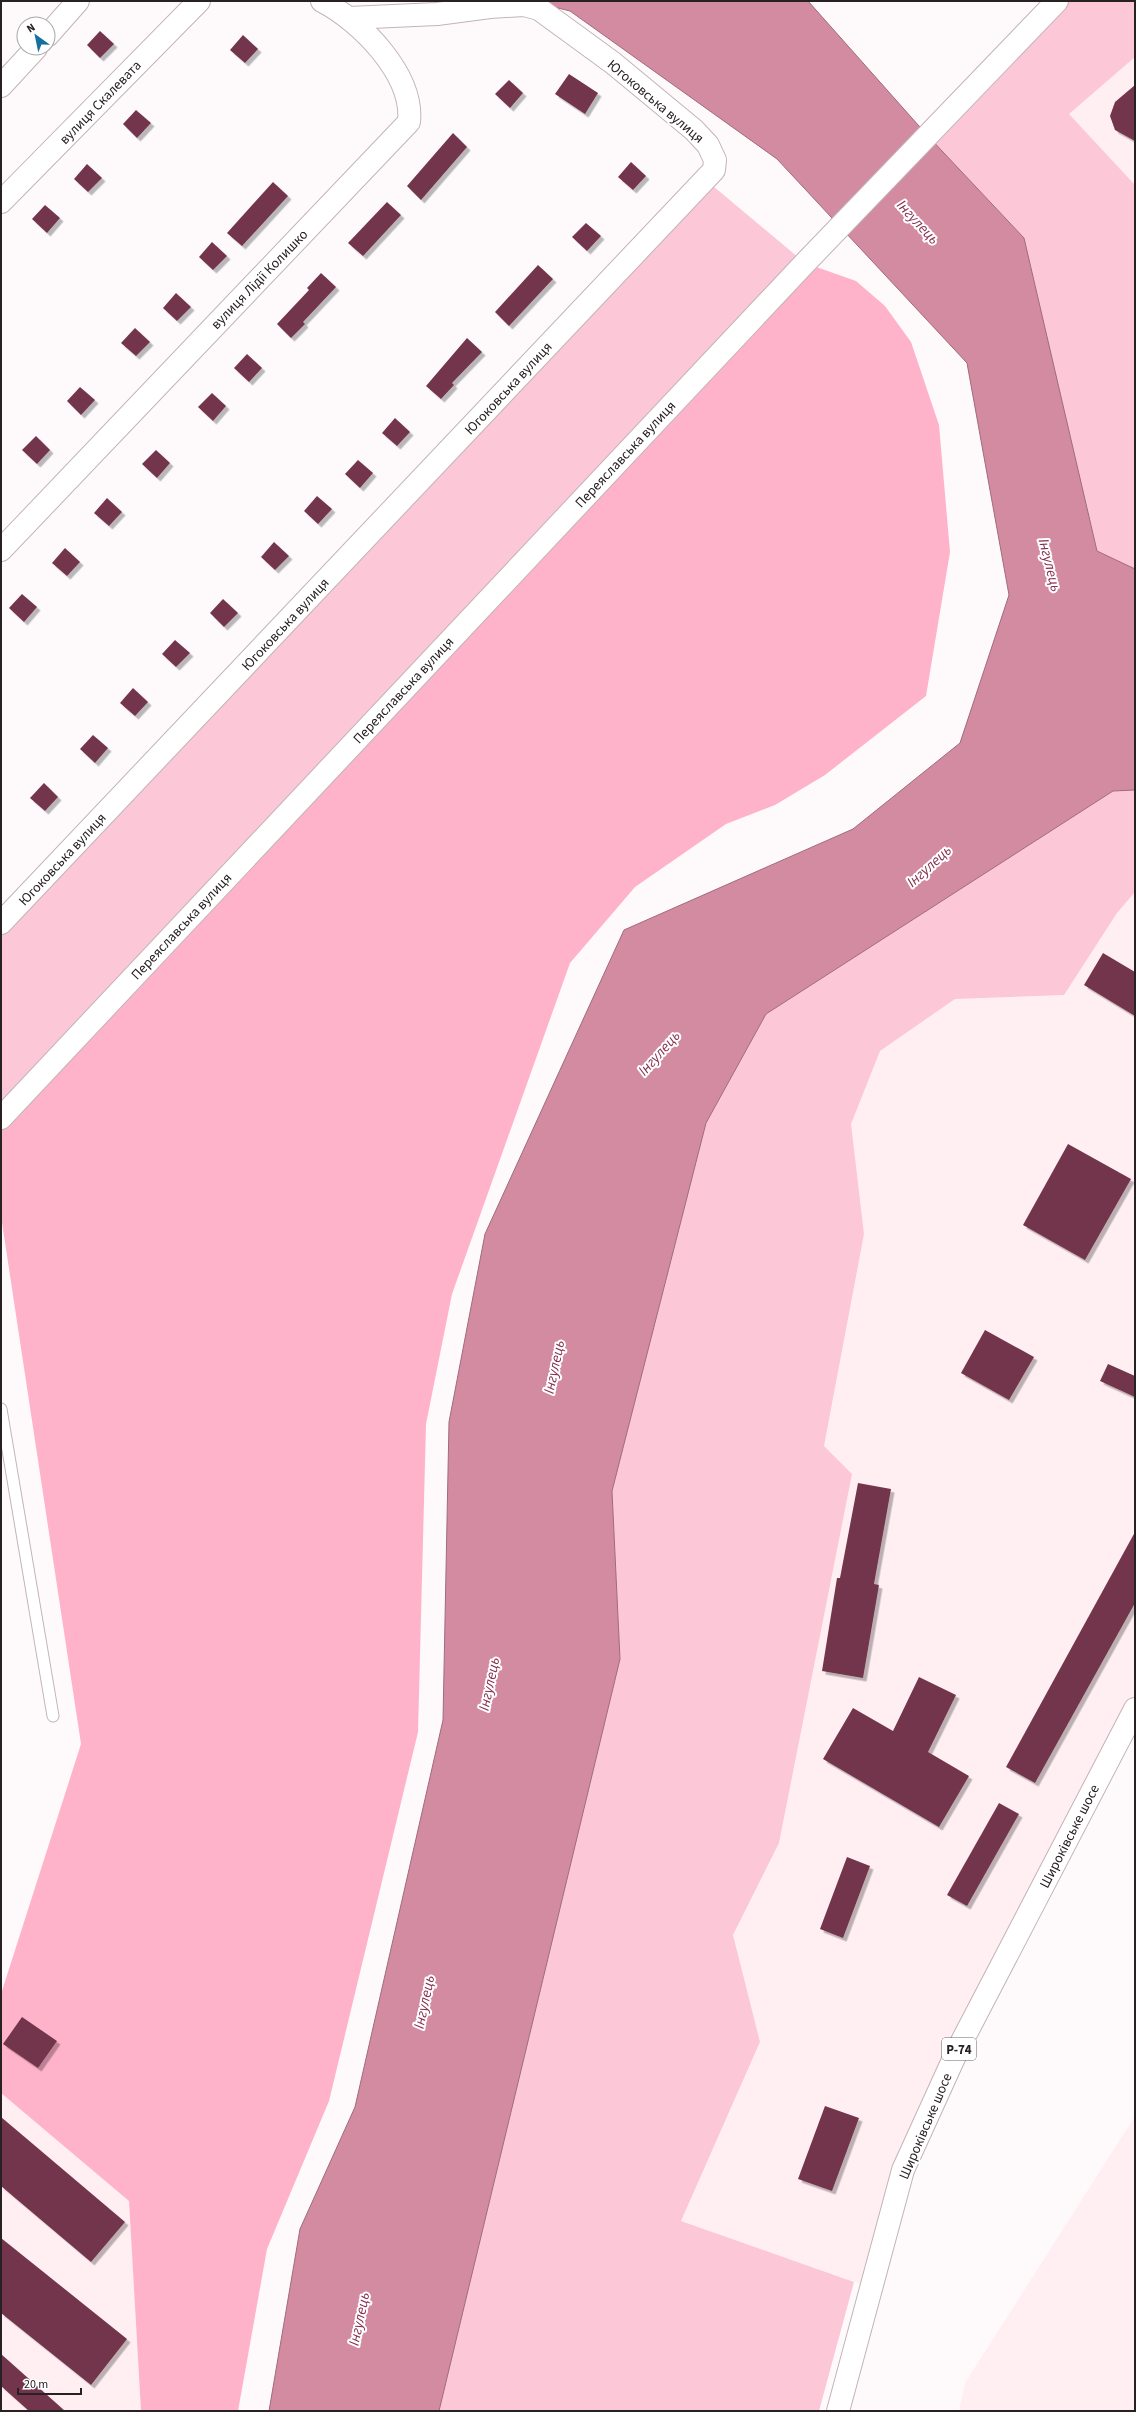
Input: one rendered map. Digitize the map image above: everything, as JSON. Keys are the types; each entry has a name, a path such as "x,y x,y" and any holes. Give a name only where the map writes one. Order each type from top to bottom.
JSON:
{"street":[{"path":"56,26 78,1"},
{"name":"вулиця Скалевата","path":"1,202 199,1"},
{"name":"вулиця Лідії Колишко","path":"1,550 410,122 411,109 404,87 374,42 349,18 322,1"},
{"name":"Переяславська вулиця","path":"1,1118 805,263 1057,1"},
{"name":"Югоковська вулиця","path":"1,923 714,170 715,160 708,145 694,130 613,63 539,9 524,6 490,7 437,14 349,18"},
{"path":"3,79 27,56"},
{"name":"Широківське шосе","path":"838,2411 903,2170 958,2049 1135,1709"}],"lane":[{"path":"1,1408 53,1716"}],"shaded area":[{"path":"1068,1 1135,1 1135,57 1069,114 1135,185 1135,569 1097,551 1024,238 927,135"},
{"path":"1135,57 1135,185 1069,114"},
{"path":"707,181 805,263 1,1118 1,924"},
{"path":"805,263 856,281 885,306 911,342 939,425 950,552 926,696 825,775 775,805 726,824 635,887 570,963 452,1294 426,1424 418,1732 329,2101 267,2249 238,2411 141,2411 129,2201 1,2093 1,1994 81,1744 1,1216 1,1118"},
{"path":"1135,790 1135,892 1117,913 1064,995 955,999 880,1051 851,1124 864,1234 824,1446 852,1474 779,1843 733,1935 760,2042 681,2221 854,2282 819,2411 439,2411 620,1659 612,1491 706,1123 766,1014 1113,791"},
{"path":"1135,892 1135,1718 903,2170 872,2288 681,2221 760,2043 733,1935 779,1843 852,1474 824,1446 864,1234 850,1124 880,1051 955,999 1064,995 1117,913"},
{"path":"1,2093 129,2201 141,2411 1,2411"},
{"path":"1135,2116 1135,2411 959,2411 965,2383"}],"water":[{"name":"Інгулець","path":"530,1 808,1 927,135 1024,238 1097,551 1135,569 1135,790 1113,791 766,1014 706,1123 612,1491 620,1659 439,2411 269,2411 300,2229 355,2107 443,1720 449,1422 485,1234 624,930 853,829 960,743 1009,595 967,363 777,159 570,11"}],"building":[{"path":"100,31 114,44 100,58 87,45"},
{"path":"243,35 258,49 245,63 230,50"},
{"path":"569,74 598,93 585,114 555,94"},
{"path":"509,80 523,93 510,108 495,94"},
{"path":"1135,85 1135,141 1115,130 1110,116 1115,102"},
{"path":"136,110 151,123 137,138 123,124"},
{"path":"453,133 467,147 421,200 407,186"},
{"path":"631,162 646,176 633,190 618,177"},
{"path":"87,164 102,178 88,192 74,179"},
{"path":"273,182 288,196 242,246 227,233"},
{"path":"387,202 401,215 363,256 348,243"},
{"path":"45,205 60,218 47,233 32,219"},
{"path":"586,223 601,236 587,251 572,237"},
{"path":"212,242 227,256 213,270 199,257"},
{"path":"538,265 553,279 509,326 495,312"},
{"path":"321,273 336,287 303,322 305,324 291,338 277,324 309,290 307,288"},
{"path":"176,293 191,307 177,321 163,308"},
{"path":"135,328 150,342 136,356 121,343"},
{"path":"467,338 482,352 452,383 454,385 441,399 426,386"},
{"path":"247,354 262,368 249,382 234,368"},
{"path":"80,387 95,400 81,415 67,401"},
{"path":"212,393 226,406 213,421 198,407"},
{"path":"395,418 410,432 397,446 382,433"},
{"path":"36,436 50,450 37,464 22,450"},
{"path":"156,450 170,463 157,478 142,464"},
{"path":"358,460 373,473 360,488 345,474"},
{"path":"317,496 332,509 318,524 304,511"},
{"path":"107,498 122,512 109,526 94,513"},
{"path":"274,542 289,556 275,570 261,557"},
{"path":"65,548 80,562 67,576 52,563"},
{"path":"22,594 37,607 24,622 9,608"},
{"path":"223,599 238,613 224,627 210,613"},
{"path":"175,640 190,653 176,667 162,654"},
{"path":"133,688 148,702 135,716 120,703"},
{"path":"93,735 108,748 95,763 80,749"},
{"path":"44,783 58,797 45,811 30,798"},
{"path":"1103,953 1135,972 1135,1016 1084,985"},
{"path":"1068,1144 1131,1179 1085,1260 1023,1225"},
{"path":"985,1330 1034,1357 1009,1400 961,1373"},
{"path":"1108,1364 1135,1376 1135,1397 1100,1381"},
{"path":"858,1483 891,1489 874,1584 879,1585 863,1678 822,1671 837,1578 840,1578"},
{"path":"1135,1532 1135,1603 1035,1783 1006,1767"},
{"path":"919,1677 956,1695 928,1752 969,1776 939,1827 823,1759 853,1708 893,1731"},
{"path":"999,1803 1019,1814 967,1906 947,1895"},
{"path":"847,1857 870,1866 843,1938 820,1929"},
{"path":"22,2017 57,2041 38,2068 3,2044"},
{"path":"825,2106 859,2118 832,2191 798,2179"},
{"path":"1,2117 125,2222 91,2262 1,2186"},
{"path":"1,2238 127,2339 91,2385 1,2313"},
{"path":"1,2354 65,2411 29,2411 1,2386"}]}
